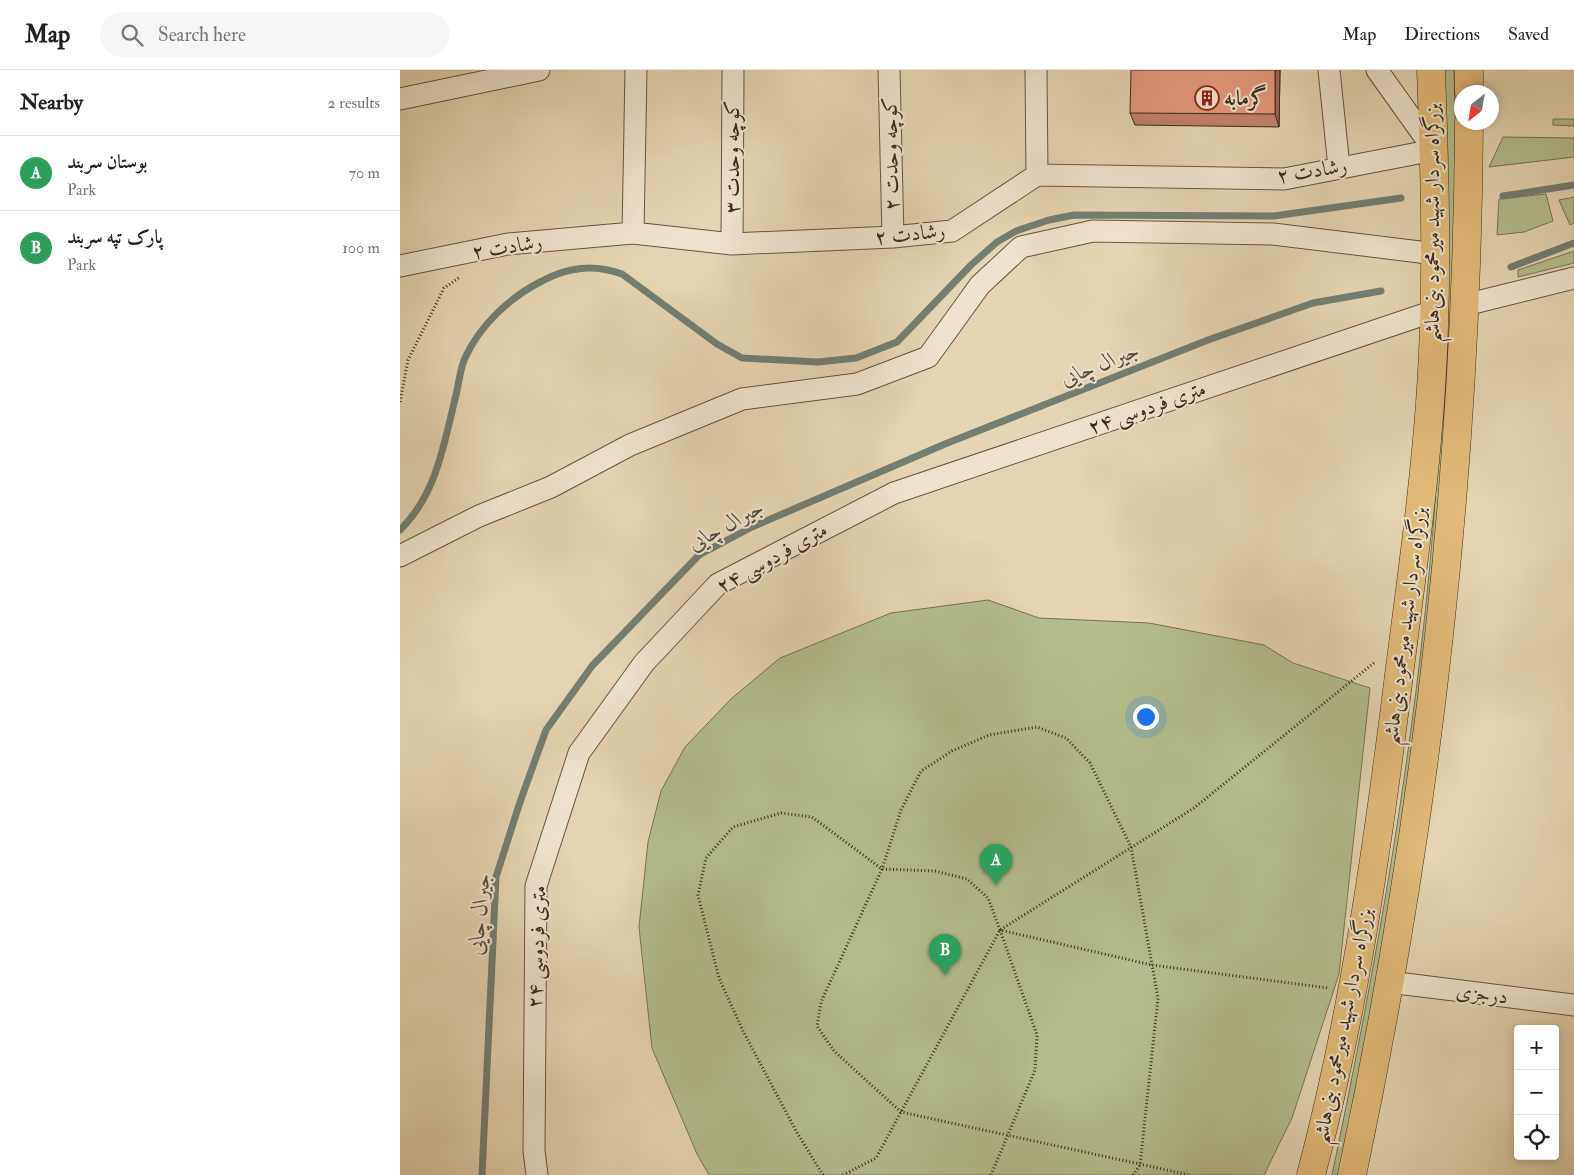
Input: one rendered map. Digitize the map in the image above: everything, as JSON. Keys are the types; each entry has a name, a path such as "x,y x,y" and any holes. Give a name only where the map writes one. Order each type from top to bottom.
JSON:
{"highway":[{"name":"بزرگراه سردار شهید میرمحمود بنی‌هاشم","path":"1311,1175 1331,1098 1353,990 1379,832 1418,533 1431,389 1436,254 1431,70"},
{"name":"بزرگراه سردار شهید میرمحمود بنی‌هاشم","path":"1469,70 1469,85"},
{"name":"بزرگراه سردار شهید میرمحمود بنی‌هاشم","path":"1352,1175 1389,982 1413,842 1442,614 1465,305 1468,130"}],"street":[{"path":"400,99 539,70"},
{"path":"633,232 636,70"},
{"name":"کوچه وحدت ۳","path":"732,244 733,70"},
{"name":"کوچه وحدت ۲","path":"889,70 893,237"},
{"path":"1036,70 1037,175"},
{"path":"1330,70 1339,168"},
{"path":"1377,70 1434,150"},
{"name":"رشادت ۲","path":"400,266 508,244 633,232 732,244 893,237 952,232 1037,175 1284,179 1434,150"},
{"path":"400,556 478,516 551,487 630,445 742,399 857,384 928,357 980,285 1021,247 1093,230 1273,234 1436,254"},
{"path":"1465,305 1574,278"},
{"name":"۲۴ متری فردوسی","path":"537,1175 534,1151 536,886 579,753 644,663 718,584 894,493 1434,311"},
{"name":"درجزی","path":"1389,982 1574,1005"}],"path":[{"path":"400,402 408,360 444,288 468,272"},
{"path":"843,1175 876,1158 1000,930 1194,808 1404,640"},
{"path":"1133,1175 1140,1165 1158,998 1131,847 1090,763 1066,738 1037,727 989,735 952,751 921,771 901,810 882,869 821,1002 817,1026 840,1057 901,1112 1140,1165 1190,1175"},
{"path":"823,1175 796,1131 747,1039 723,986 698,896 706,858 733,827 781,813 812,818 882,869 935,871 967,879 988,898 1037,1035 1035,1070 1010,1135 991,1175"},
{"path":"1000,930 1152,966 1353,990"}],"green space":[{"path":"1442,70 1454,70 1454,130 1456,130 1458,227 1428,680 1342,1175 1332,1175 1379,934 1393,853 1416,691 1437,472 1442,300"},
{"path":"1553,119 1574,119 1574,126 1553,125"},
{"path":"1503,137 1574,138 1574,157 1489,167"},
{"path":"1546,194 1553,221 1524,232 1497,235 1499,199"},
{"path":"1574,197 1574,223 1570,225 1559,200"},
{"path":"1574,251 1574,263 1518,277 1518,270"},
{"path":"988,600 1039,618 1149,623 1264,645 1293,663 1370,688 1339,974 1292,1118 1264,1175 709,1175 697,1154 652,1048 639,927 648,842 661,791 685,747 731,699 780,658 891,613"}],"building":[{"name":"گرمابه","path":"1131,70 1275,70 1275,114 1130,113"}],"waterway":[{"name":"جیرال چایی","path":"1503,196 1574,185"},
{"name":"جیرال چایی","path":"400,530 413,516 431,484 443,449 462,367 471,346 497,313 519,295 552,276 561,273 581,268 591,268 622,274 717,344 742,358 818,362 856,358 897,342 971,265 997,242 1016,231 1049,220 1074,215 1274,216 1401,198"},
{"name":"جیرال چایی","path":"1511,267 1574,243"},
{"name":"جیرال چایی","path":"482,1175 496,877 520,802 546,730 592,666 699,555 752,527 945,444 1208,340 1313,303 1381,291"}],"place":[{"name":"گرمابه","path":"1207,98"},
{"name":"بوستان سربند","path":"996,885"},
{"name":"پارک تپه سربند","path":"945,975"}]}
